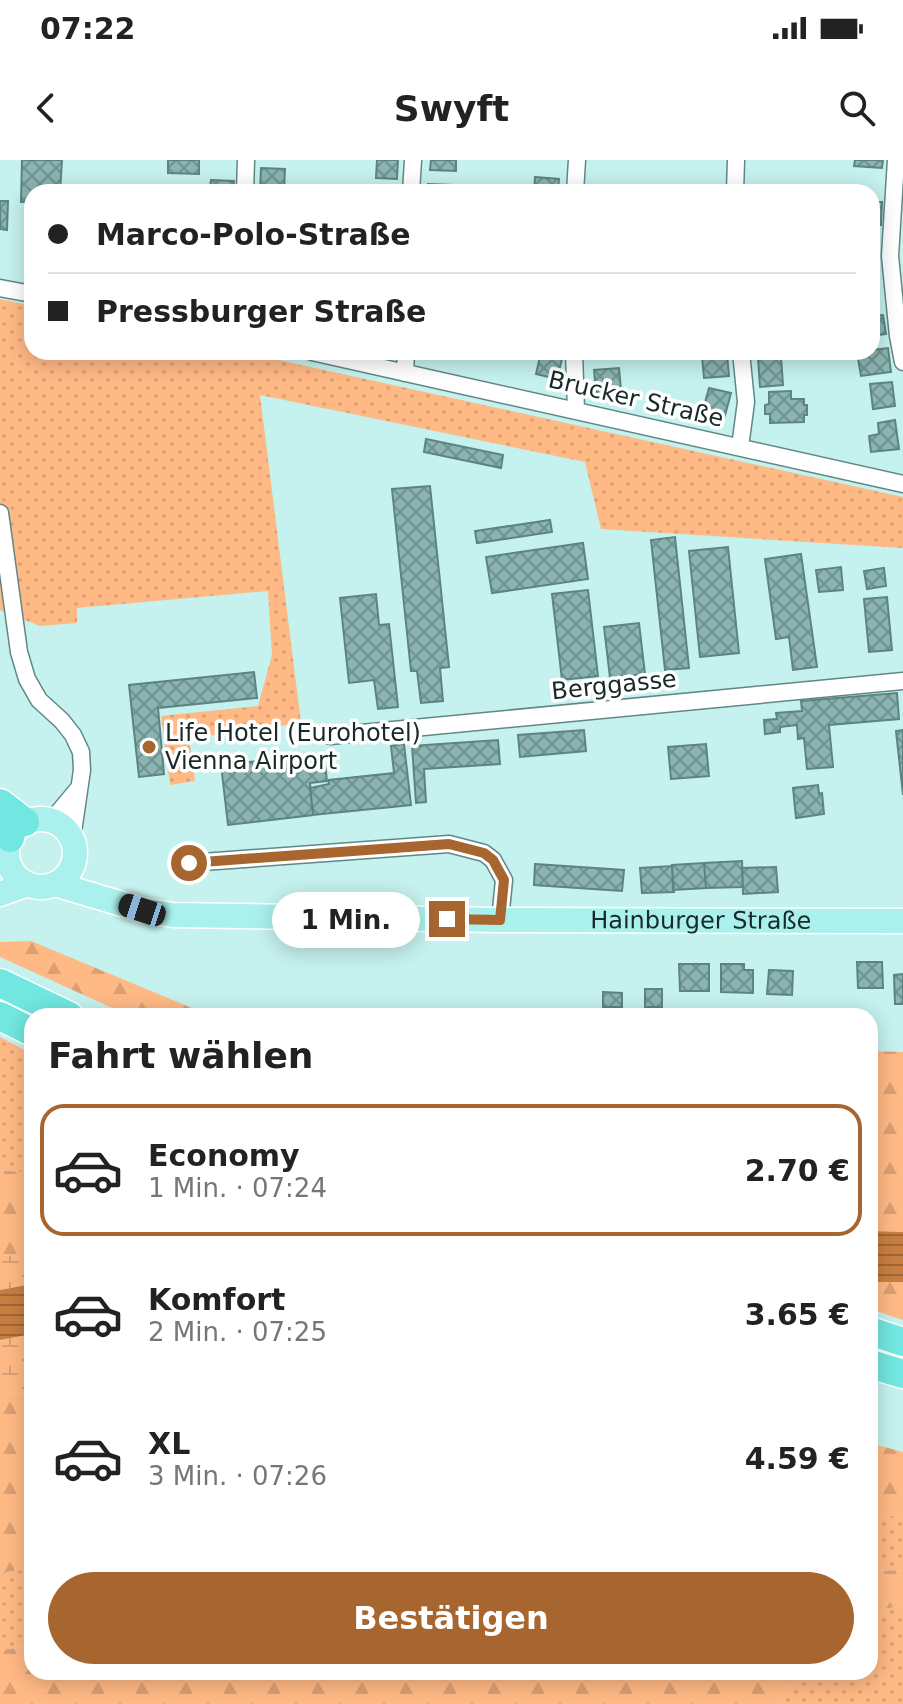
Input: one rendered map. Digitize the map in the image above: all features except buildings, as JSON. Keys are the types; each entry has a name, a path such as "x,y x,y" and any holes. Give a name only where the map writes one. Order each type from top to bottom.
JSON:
{"highway":[{"path":"0,803 16,840"},
{"path":"0,983 52,1008"},
{"path":"0,1016 24,1028"},
{"path":"878,1334 903,1342"}],"main road":[{"path":"74,848 69,872 55,884 28,884 15,875 16,840 60,824 113,901"},
{"path":"0,894 28,884"},
{"name":"Hainburger Straße","path":"55,884 142,910 173,915 903,921"}],"street":[{"path":"245,184 246,160"},
{"path":"412,184 413,160"},
{"path":"576,184 577,160"},
{"path":"735,184 736,160"},
{"path":"896,160 890,256 903,362"},
{"path":"0,288 24,292"},
{"name":"Brucker Straße","path":"347,360 903,484"},
{"path":"405,373 406,360"},
{"path":"574,360 576,410"},
{"path":"740,447 746,402 742,360"},
{"path":"0,513 19,652 27,679 39,700 73,735 81,752 74,848"},
{"name":"Berggasse","path":"330,736 903,681"},
{"path":"16,840 79,787"},
{"path":"189,863 449,844 484,853 493,860 504,880 500,920"}],"green space":[{"path":"0,299 24,304 24,360 279,360 903,497 903,548 601,529 585,462 260,395 301,723 189,738 195,781 170,785 161,716 258,706 272,655 268,591 77,608 77,623 40,626 0,610"},
{"path":"31,941 192,1008 112,1008 0,957 0,942"},
{"path":"0,1037 24,1050 24,1172 0,1170"},
{"path":"878,1051 903,1052 903,1232 878,1231"},
{"path":"0,1170 24,1172 24,1257 0,1255"},
{"path":"0,1255 24,1257 24,1286 0,1290"},
{"path":"878,1282 903,1282 903,1320 878,1312"},
{"path":"24,1336 24,1394 0,1393 0,1340"},
{"path":"0,1393 24,1394 24,1569 0,1573"},
{"path":"878,1445 903,1452 903,1519 878,1512"},
{"path":"878,1512 903,1519 903,1570 878,1571"},
{"path":"24,1569 24,1647 0,1650 0,1573"},
{"path":"903,1570 903,1606 878,1610 878,1571"},
{"path":"903,1606 903,1704 774,1704 796,1680 878,1680 878,1610"},
{"path":"24,1647 24,1680 796,1680 774,1704 0,1704 0,1650"}],"shaded area":[{"path":"878,1231 903,1232 903,1282 878,1282"},
{"path":"24,1286 24,1336 0,1340 0,1290"}],"place":[{"name":"Life Hotel (Eurohotel) Vienna Airport","path":"149,747"}],"route":[{"path":"189,863 449,844 484,853 493,860 504,880 500,920 447,919"}]}
